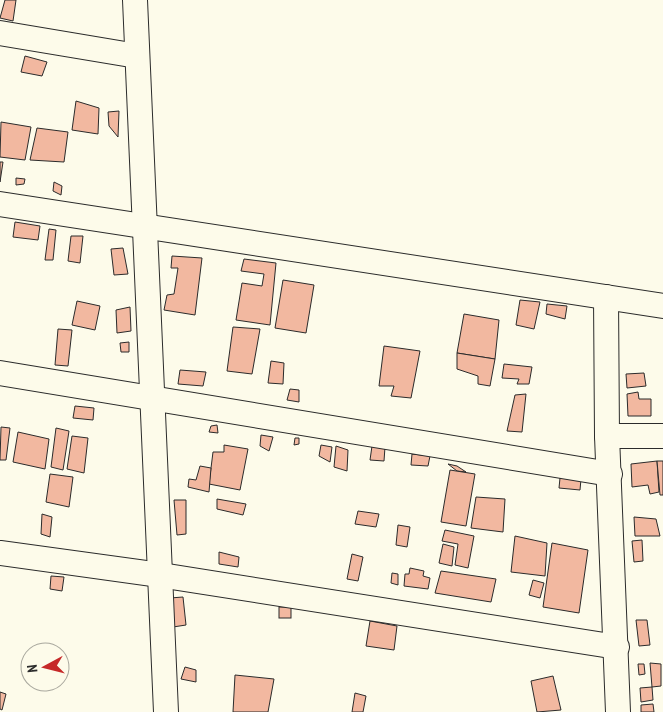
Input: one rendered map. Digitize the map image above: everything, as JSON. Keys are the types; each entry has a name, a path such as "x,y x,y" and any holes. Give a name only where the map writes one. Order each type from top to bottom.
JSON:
{"street":[{"path":"135,0 166,712"},
{"path":"0,33 137,56"},
{"path":"0,204 663,306"},
{"path":"606,297 608,436 618,712"},
{"path":"0,373 610,474"},
{"path":"608,436 663,436"},
{"path":"0,553 160,575 617,647"}],"building":[{"path":"5,0 16,0 13,21 0,18"},
{"path":"25,56 47,62 42,76 21,72"},
{"path":"76,101 99,108 98,134 72,130"},
{"path":"119,111 118,137 109,126 108,112"},
{"path":"1,122 31,127 25,160 0,157"},
{"path":"37,128 68,132 64,162 30,160"},
{"path":"0,162 3,162 0,182"},
{"path":"16,178 25,179 24,184 16,185"},
{"path":"54,182 62,186 61,195 53,191"},
{"path":"15,222 40,226 38,240 13,237"},
{"path":"49,229 56,230 53,260 45,260"},
{"path":"71,236 83,236 80,263 68,261"},
{"path":"123,248 128,274 114,275 111,249"},
{"path":"172,256 202,258 195,315 164,310 167,295 174,294 178,268 171,268"},
{"path":"244,259 276,263 270,325 236,320 242,283 262,286 264,274 241,271"},
{"path":"283,280 314,285 306,333 275,328"},
{"path":"520,300 540,302 534,329 516,325"},
{"path":"77,301 100,306 95,330 72,325"},
{"path":"547,304 567,306 565,319 546,314"},
{"path":"130,307 131,331 117,333 116,310"},
{"path":"464,314 499,320 495,359 457,353"},
{"path":"233,327 260,329 252,374 227,371"},
{"path":"58,329 72,330 68,366 55,365"},
{"path":"129,342 129,352 121,352 120,343"},
{"path":"384,346 420,351 411,398 391,396 394,386 379,386"},
{"path":"457,353 495,359 490,386 478,384 478,376 457,369"},
{"path":"271,361 284,363 283,384 268,383"},
{"path":"504,364 532,367 529,384 517,384 519,379 502,378"},
{"path":"180,370 206,372 203,386 178,384"},
{"path":"644,373 646,386 627,388 626,374"},
{"path":"290,389 299,390 299,402 287,400"},
{"path":"638,392 639,399 651,399 651,416 628,416 627,394"},
{"path":"526,394 522,432 507,431 515,395"},
{"path":"75,406 94,408 93,420 73,418"},
{"path":"217,425 218,433 209,432 211,426"},
{"path":"1,427 10,428 6,460 0,460"},
{"path":"56,428 69,431 63,470 51,467"},
{"path":"18,432 49,439 45,469 13,462"},
{"path":"261,435 273,437 269,451 260,446"},
{"path":"72,436 88,438 84,473 67,469"},
{"path":"295,438 299,438 299,444 294,445"},
{"path":"224,445 248,449 240,490 209,484 213,452 224,452"},
{"path":"321,445 332,447 330,462 319,456"},
{"path":"336,446 348,450 347,471 334,467"},
{"path":"372,446 385,447 384,461 370,460"},
{"path":"412,454 430,456 428,466 411,465"},
{"path":"657,461 659,492 650,494 648,485 632,487 631,464"},
{"path":"657,461 663,461 663,495 660,495"},
{"path":"448,464 457,466 466,472 457,471"},
{"path":"200,466 211,468 209,492 188,487 189,479 196,480"},
{"path":"450,470 475,474 466,526 441,522"},
{"path":"50,474 73,477 69,507 46,502"},
{"path":"560,478 581,479 580,490 559,488"},
{"path":"476,497 505,499 503,532 471,528"},
{"path":"217,499 246,504 243,515 217,509"},
{"path":"174,500 186,500 186,534 177,535"},
{"path":"358,511 379,514 376,527 355,524"},
{"path":"42,514 52,517 50,537 41,534"},
{"path":"634,517 656,519 660,536 635,536"},
{"path":"398,525 410,527 407,547 396,545"},
{"path":"445,530 474,536 468,568 455,565 458,544 442,541"},
{"path":"515,536 547,543 545,576 511,572"},
{"path":"642,540 643,561 634,562 632,541"},
{"path":"552,543 588,550 579,613 543,607"},
{"path":"443,544 454,547 452,566 439,563"},
{"path":"219,552 239,557 238,567 219,564"},
{"path":"352,554 363,557 358,581 347,579"},
{"path":"410,568 424,571 423,576 430,578 428,589 404,586 405,574 409,574"},
{"path":"441,571 496,579 491,602 435,593"},
{"path":"392,573 398,574 398,585 391,583"},
{"path":"51,576 64,577 62,591 50,589"},
{"path":"533,580 544,583 540,598 529,595"},
{"path":"183,597 186,625 173,627 170,598"},
{"path":"279,607 291,607 291,618 279,618"},
{"path":"636,620 647,620 650,645 639,646"},
{"path":"370,621 397,626 394,650 366,646"},
{"path":"650,663 661,664 661,686 652,687"},
{"path":"638,664 644,664 645,674 639,675"},
{"path":"185,667 196,670 196,682 181,679"},
{"path":"235,675 274,679 268,712 233,712"},
{"path":"553,676 561,710 537,712 531,681"},
{"path":"652,687 653,700 641,702 640,688"},
{"path":"0,692 6,694 2,710 0,709"},
{"path":"355,693 366,696 363,712 352,712"},
{"path":"653,704 654,712 641,712 641,705"}]}
